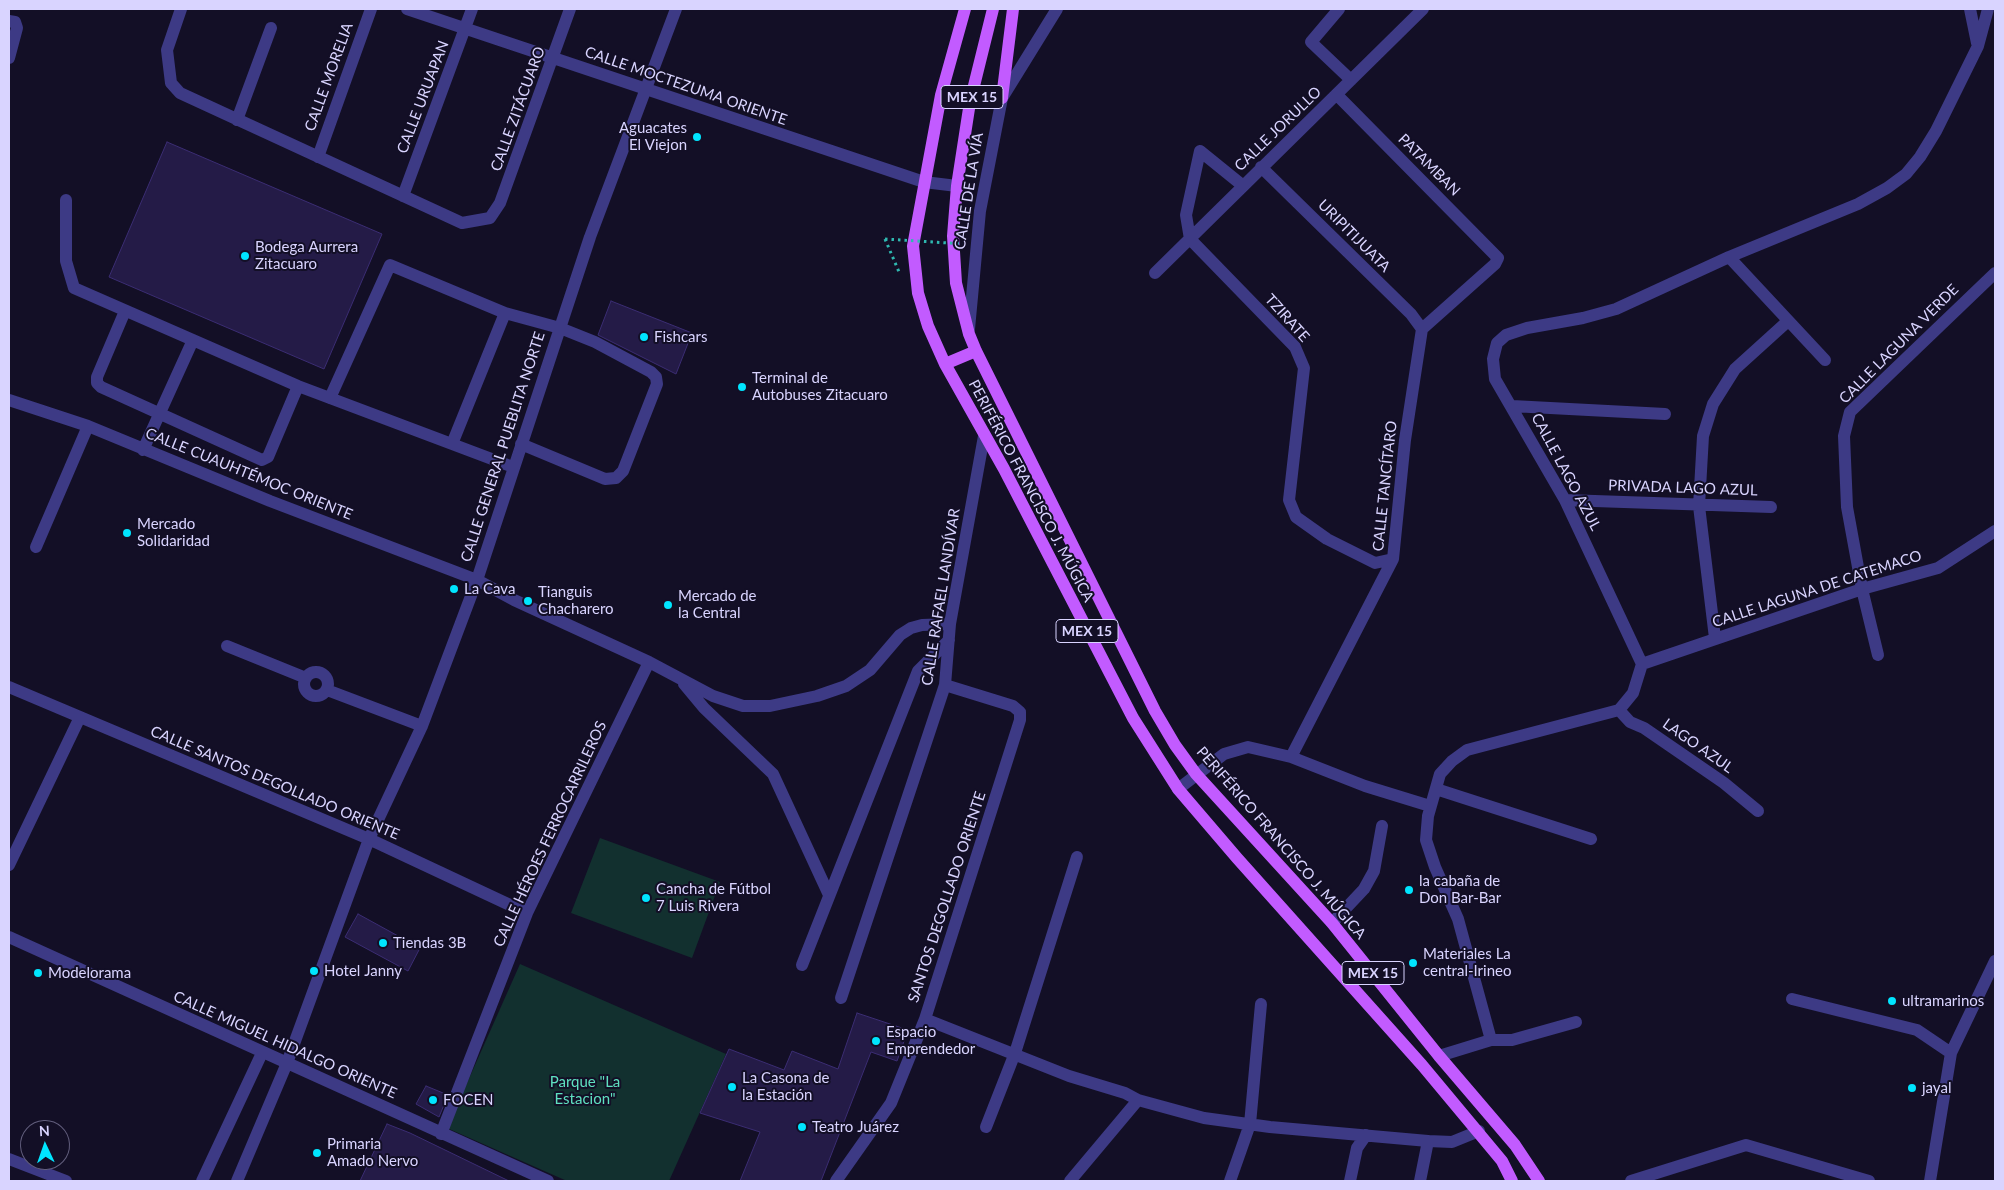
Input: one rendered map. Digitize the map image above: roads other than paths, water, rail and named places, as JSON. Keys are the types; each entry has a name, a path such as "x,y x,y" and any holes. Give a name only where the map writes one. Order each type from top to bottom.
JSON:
{"main road":[{"name":"PERIFÉRICO FRANCISCO J. MÚGICA","path":"965,9 941,96 912,246 918,293 928,326 945,364 1004,469 1133,718 1178,789 1237,858 1422,1064 1479,1131 1502,1161 1512,1181"},
{"name":"PERIFÉRICO FRANCISCO J. MÚGICA","path":"993,9 970,102 957,186 953,236 956,283 969,334 976,351 1155,711 1175,745 1196,774 1332,923 1439,1056 1515,1145 1539,1181"},
{"path":"1002,98 1013,9"},
{"path":"945,364 976,351"}],"street":[{"path":"180,9 167,50 171,83 180,93 403,196"},
{"name":"CALLE MORELIA","path":"318,157 371,9"},
{"name":"CALLE MOCTEZUMA ORIENTE","path":"407,9 924,182 957,186"},
{"name":"CALLE URUAPAN","path":"403,196 472,9"},
{"name":"CALLE ZITÁCUARO","path":"403,196 462,223 490,218 500,203 554,58 570,9"},
{"name":"CALLE GENERAL PUEBLITA NORTE","path":"237,1181 287,1063 369,839 422,726 477,580 590,236 676,9"},
{"name":"CALLE DE LA VÍA","path":"969,334 980,211 1002,98 1057,9"},
{"path":"1339,9 1310,42 1351,80"},
{"name":"CALLE JORULLO","path":"1155,273 1190,240 1242,185 1423,9"},
{"path":"1970,9 1978,46"},
{"name":"CALLE LAGO AZUL","path":"1642,664 1565,500 1495,379 1493,359 1497,344 1506,335 1526,328 1583,318 1616,309 1729,257 1858,204 1888,188 1906,174 1920,157 1936,131 1978,46 1988,9"},
{"path":"9,58 17,28 12,22"},
{"path":"238,120 271,28"},
{"name":"PATAMBAN","path":"1336,95 1498,258 1495,264 1422,329"},
{"path":"1190,240 1186,215 1200,151 1242,185"},
{"name":"URIPITIJUATA","path":"1262,167 1411,314 1422,329"},
{"path":"66,200 66,260 74,288 298,386 513,468"},
{"name":"TZIRATE","path":"1190,240 1295,347 1304,368 1289,500 1296,517 1328,539 1376,563 1393,559"},
{"path":"1729,257 1826,360"},
{"path":"330,398 390,265 505,313 560,328 595,342 651,372 657,384 623,471 616,478 604,479 521,444"},
{"name":"CALLE LAGUNA VERDE","path":"1878,655 1862,589 1847,507 1844,436 1850,412 1995,273"},
{"path":"126,311 97,377 97,383 101,387 262,460 268,457 298,386"},
{"path":"452,444 505,313"},
{"path":"1715,638 1699,506 1703,436 1713,404 1735,369 1788,321"},
{"name":"CALLE TANCÍTARO","path":"1291,757 1393,559 1405,440 1422,329"},
{"path":"143,450 193,340"},
{"name":"CALLE CUAUHTÉMOC ORIENTE","path":"9,400 88,426 143,450 477,580 514,600 649,662 680,680"},
{"path":"1512,406 1665,414"},
{"path":"36,547 88,426"},
{"name":"CALLE RAFAEL LANDÍVAR","path":"841,998 945,685 950,624 984,436"},
{"name":"PRIVADA LAGO AZUL","path":"1565,500 1770,507"},
{"name":"CALLE LAGUNA DE CATEMACO","path":"1642,664 1862,589 1938,568 1995,531"},
{"path":"680,680 713,696 743,706 770,706 817,696 846,686 870,670 900,635 911,628 922,625 950,624"},
{"path":"802,965 918,671 949,640"},
{"path":"227,646 306,678 311,673 319,672 326,676 329,683 327,690 422,726"},
{"name":"CALLE HÉROES FERROCARRILEROS","path":"441,1134 527,913 649,662"},
{"path":"1491,1040 1458,919 1434,867 1426,840 1430,806 1440,774 1452,761 1467,750 1619,710 1633,693 1642,664"},
{"path":"680,680 704,708 772,774 829,895"},
{"name":"SANTOS DEGOLLADO ORIENTE","path":"836,1181 891,1103 925,1019 1020,720 1020,712 1013,706 945,685"},
{"name":"CALLE SANTOS DEGOLLADO ORIENTE","path":"9,686 80,718 369,839 527,913"},
{"name":"LAGO AZUL","path":"1619,710 1630,722 1644,728 1724,783 1758,810"},
{"path":"9,865 80,718"},
{"path":"1178,789 1224,754 1248,747 1291,757 1365,786 1430,806"},
{"path":"1436,789 1591,839"},
{"path":"1332,923 1364,889 1374,871 1382,826"},
{"path":"986,1127 1015,1053 1077,857"},
{"name":"CALLE MIGUEL HIDALGO ORIENTE","path":"9,937 548,1181"},
{"path":"1930,1181 1952,1053 1995,961"},
{"path":"1792,999 1917,1030 1952,1053"},
{"path":"1230,1181 1250,1124 1261,1004"},
{"path":"925,1019 1015,1053 1060,1073 1138,1100 1204,1118 1428,1142 1452,1142 1479,1131"},
{"path":"1439,1056 1491,1040 1512,1040 1576,1022"},
{"path":"202,1181 262,1053"},
{"path":"1070,1181 1138,1100"},
{"path":"1350,1181 1357,1148 1366,1135"},
{"path":"1420,1181 1428,1142"},
{"path":"1631,1181 1746,1145 1870,1181"},
{"path":"9,1159 66,1181"}],"place":[{"name":"Aguacates El Viejon","path":"697,137"},
{"name":"Bodega Aurrera Zitacuaro","path":"245,256"},
{"name":"Fishcars","path":"644,337"},
{"name":"Terminal de Autobuses Zitacuaro","path":"742,387"},
{"name":"Mercado Solidaridad","path":"127,533"},
{"name":"La Cava","path":"454,589"},
{"name":"Tianguis Chacharero","path":"528,601"},
{"name":"Mercado de la Central","path":"668,605"},
{"name":"la cabaña de Don Bar-Bar","path":"1409,890"},
{"name":"Cancha de Fútbol 7 Luis Rivera","path":"646,898"},
{"name":"Tiendas 3B","path":"383,943"},
{"name":"Materiales La central-Irineo","path":"1413,963"},
{"name":"Hotel Janny","path":"314,971"},
{"name":"Modelorama","path":"38,973"},
{"name":"ultramarinos","path":"1892,1001"},
{"name":"Espacio Emprendedor","path":"876,1041"},
{"name":"La Casona de la Estación","path":"732,1087"},
{"name":"jayal","path":"1912,1088"},
{"name":"FOCEN","path":"433,1100"},
{"name":"Teatro Juárez","path":"802,1127"},
{"name":"Primaria Amado Nervo","path":"317,1153"}],"park label":[{"name":"Parque \"La Estacion\"","path":"585,1090"}]}
